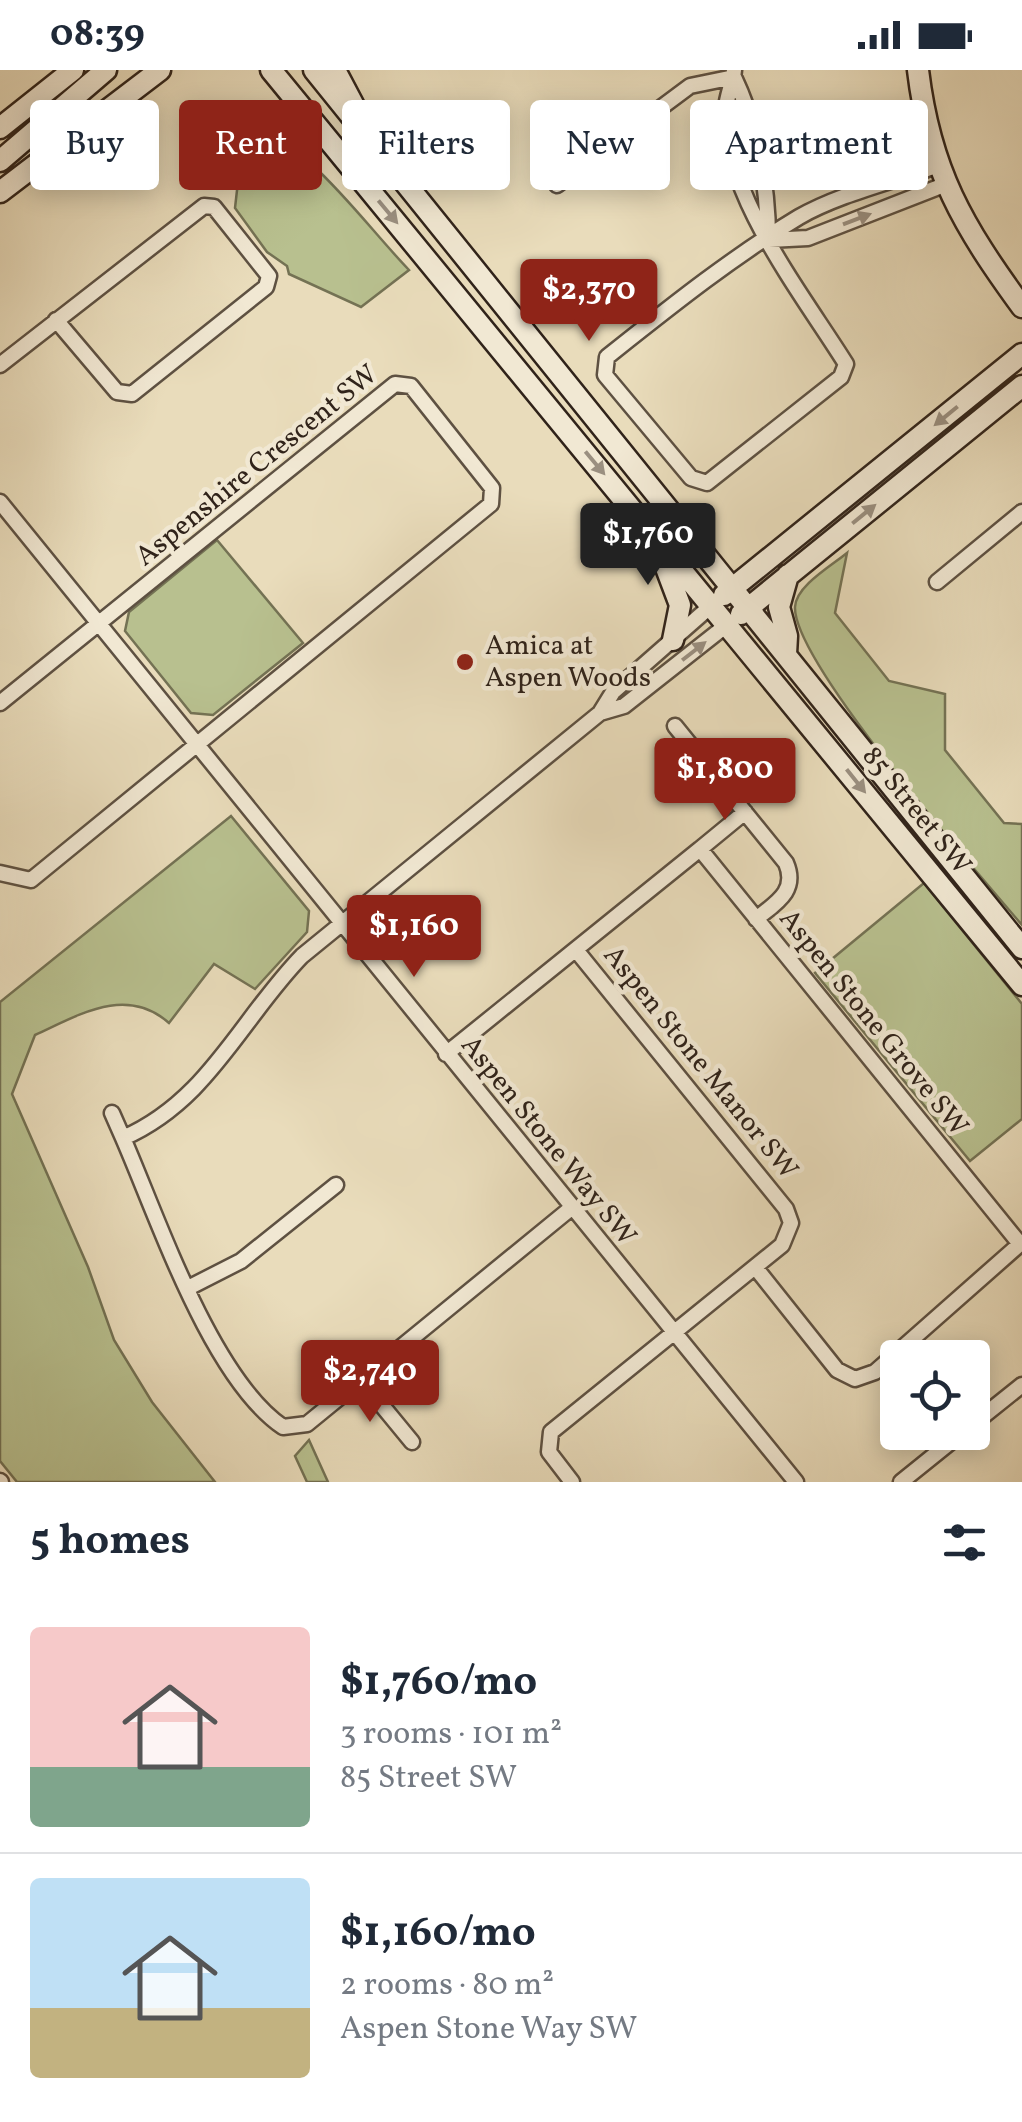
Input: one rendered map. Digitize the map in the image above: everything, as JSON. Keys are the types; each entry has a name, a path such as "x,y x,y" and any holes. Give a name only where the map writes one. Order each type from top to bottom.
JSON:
{"main road":[{"path":"0,128 73,70"},
{"path":"0,161 106,70"},
{"path":"0,180 136,70"},
{"path":"0,192 160,70"},
{"path":"263,70 283,74 447,236"},
{"name":"85 Street SW","path":"314,70 342,106"},
{"path":"335,70 349,100"},
{"path":"918,70 940,175 988,261 1022,306"},
{"name":"85 Street SW","path":"283,74 1022,985"},
{"name":"85 Street SW","path":"409,190 1022,948"},
{"path":"712,605 1022,354"},
{"path":"728,624 1022,386"},
{"path":"655,536 680,605 674,640"},
{"path":"786,654 787,636 779,607 788,576"}],"street":[{"path":"734,73 726,109 738,181 752,218 768,240 846,364 842,377 706,483 690,478 605,375 607,357 734,256 768,240 802,216 940,175"},
{"path":"734,73 747,105 768,208 768,240"},
{"path":"670,101 690,86 734,73"},
{"path":"768,240 808,238 940,175"},
{"path":"0,365 56,320 209,206 269,276 266,287 132,394 117,392 56,320"},
{"name":"Aspenshire Crescent SW","path":"98,625 395,384 406,383 415,391 490,485 492,501 195,744"},
{"name":"Aspen Stone Way SW","path":"0,502 570,1209 796,1482"},
{"path":"937,582 1022,512"},
{"path":"123,1138 170,1111 209,1076 275,984 340,924 600,712 612,692 712,605"},
{"path":"600,712 624,706 728,624"},
{"path":"0,703 98,625"},
{"path":"675,726 791,874 787,892 756,919"},
{"path":"0,873 31,880 195,744"},
{"path":"446,1054 744,812"},
{"name":"Aspen Stone Grove SW","path":"700,849 1021,1243 875,1372 855,1379 838,1370 754,1267"},
{"name":"Aspen Stone Manor SW","path":"572,1482 549,1452 550,1432 790,1234 786,1209 576,950"},
{"path":"112,1113 188,1288 221,1353 282,1428 307,1424 570,1209"},
{"path":"188,1288 241,1261 336,1185"},
{"path":"361,1380 412,1442"},
{"path":"990,1411 1021,1387"},
{"path":"901,1482 941,1450"}],"green space":[{"path":"322,175 409,270 361,307 289,274 287,266 267,252 235,208 237,190 322,190"},
{"path":"217,540 303,643 213,715 191,713 125,631 129,612"},
{"path":"847,553 835,613 889,681 945,694 945,750 1004,823 1022,824 1022,925 892,768 824,673 802,634 795,607 797,599 815,577"},
{"path":"231,816 309,911 307,932 255,989 214,964 169,1023 153,1012 119,1005 85,1012 35,1035 12,1094 88,1267 114,1340 152,1402 215,1482 17,1482 0,1461 0,1002"},
{"path":"924,883 1022,1004 1022,1119 970,1161 815,973"},
{"path":"309,1440 328,1482 307,1482 295,1456"}],"place":[{"name":"Amica at Aspen Woods","path":"465,662"}]}
